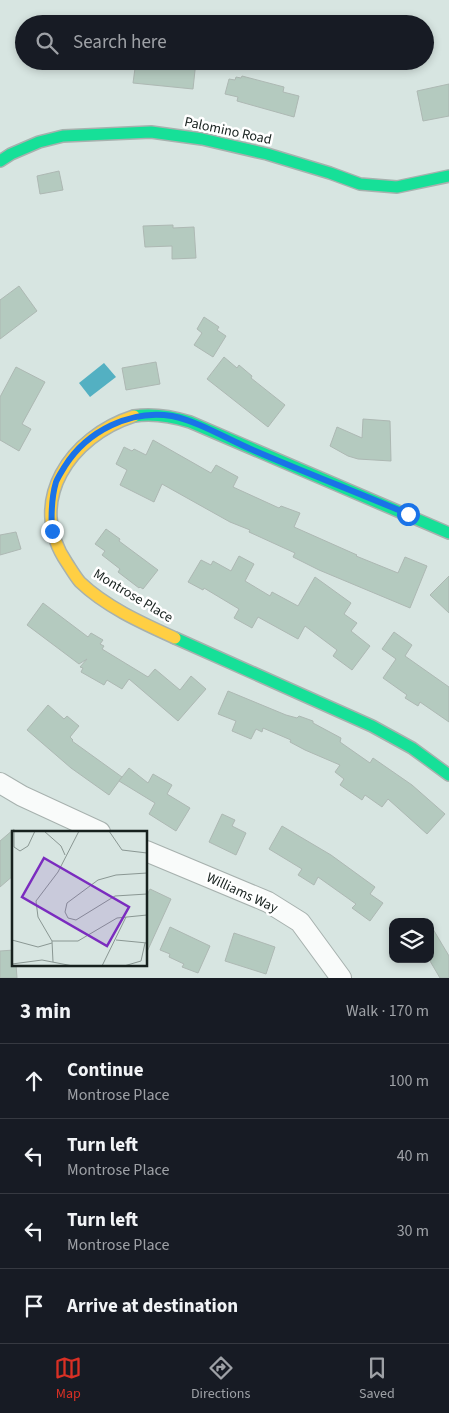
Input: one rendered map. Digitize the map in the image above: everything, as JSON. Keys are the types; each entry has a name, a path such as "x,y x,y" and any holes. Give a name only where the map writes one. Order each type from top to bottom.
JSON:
{"street":[{"name":"Palomino Road","path":"0,161 40,142 63,136 151,132 202,139 267,154 360,184 397,187 449,176"},
{"name":"Montrose Place","path":"449,533 408,514 252,450 198,425 173,416 150,414 127,418 104,429 85,442 69,460 56,480 51,505 52,531 59,552 80,582 108,602 142,623 375,727 409,746 449,774"},
{"path":"0,783 22,796 98,831"},
{"name":"Williams Way","path":"148,852 268,902 300,922 341,978"}],"water":[{"path":"104,363 116,377 90,397 79,383"}],"building":[{"path":"135,70 195,70 193,89 133,83"},
{"path":"242,76 284,87 283,92 299,96 294,117 237,101 238,97 225,94 229,79 235,80 236,77 241,78"},
{"path":"449,84 449,116 423,121 417,91"},
{"path":"59,171 63,190 40,194 37,176"},
{"path":"173,225 173,228 194,227 196,258 172,259 172,246 145,247 143,226"},
{"path":"19,286 37,311 0,339 0,300"},
{"path":"204,317 219,327 217,330 226,336 213,357 194,345 202,333 197,329"},
{"path":"224,357 237,368 239,365 252,376 251,378 285,405 268,427 207,379"},
{"path":"156,362 160,384 126,390 122,368"},
{"path":"16,367 45,382 22,424 31,429 19,451 0,440 0,397"},
{"path":"363,419 390,421 391,461 358,459 330,446 337,427 362,438"},
{"path":"153,440 211,473 216,465 238,477 233,487 279,508 281,506 300,513 294,527 356,556 398,573 405,557 427,566 410,608 319,570 293,557 295,553 249,532 250,530 230,522 162,484 154,502 120,485 127,470 116,464 124,447 132,451 134,449 146,455"},
{"path":"106,529 158,570 143,589 118,572 120,569 102,555 105,551 95,544"},
{"path":"16,532 21,549 0,555 0,535"},
{"path":"239,556 254,564 245,581 270,596 272,592 298,606 315,577 351,603 344,614 357,623 351,631 370,646 352,670 333,656 337,650 305,626 298,639 258,617 252,628 234,618 239,609 204,588 203,590 188,582 201,560 211,565 213,561 231,571"},
{"path":"449,576 449,613 430,595"},
{"path":"43,603 88,637 91,633 103,640 100,644 104,646 102,649 148,677 155,669 180,690 191,676 206,689 178,721 129,679 122,689 107,680 104,685 81,672 83,668 80,667 87,659 79,664 27,625"},
{"path":"394,632 412,645 405,656 449,687 449,722 420,702 418,706 405,698 407,695 383,678 396,659 382,649"},
{"path":"228,691 286,715 297,718 299,716 313,721 313,723 341,738 340,742 370,763 373,758 412,785 445,814 427,834 388,799 382,807 365,795 362,800 340,785 344,779 335,772 340,765 305,750 290,742 291,740 263,728 262,732 256,729 251,739 232,731 236,721 218,714"},
{"path":"48,705 64,719 67,716 79,726 70,737 72,741 122,777 109,795 71,768 27,730"},
{"path":"129,768 148,783 153,774 172,785 167,794 190,808 176,831 149,814 155,803 119,781"},
{"path":"222,814 235,820 232,826 246,833 236,855 209,842"},
{"path":"282,826 331,855 375,887 370,894 383,903 370,921 352,908 356,904 318,877 314,885 298,875 302,869 269,849"},
{"path":"14,829 12,831 12,877 0,887 0,841"},
{"path":"150,889 171,899 148,950 148,893"},
{"path":"170,927 210,946 198,973 182,967 184,964 169,957 170,954 160,950"},
{"path":"434,931 449,956 449,978 440,978 431,963 434,963"},
{"path":"234,933 275,947 266,974 225,961"},
{"path":"12,950 12,966 16,966 17,978 0,978 0,951"}],"traffic: fast":[{"path":"0,161 39,142 63,136 151,132 202,139 267,154 360,184 397,187 449,176"},
{"path":"134,416 162,416 190,422 449,533"},
{"path":"175,638 372,726 412,748 449,775"}],"traffic: slow":[{"path":"134,416 111,426 91,439 74,455 61,474 53,495 51,517 55,540 80,582 90,591 113,607 175,638"}],"route":[{"path":"52,531 51,505 56,480 69,460 85,442 104,429 127,418 150,414 173,416 198,425 252,450 408,514"}]}
